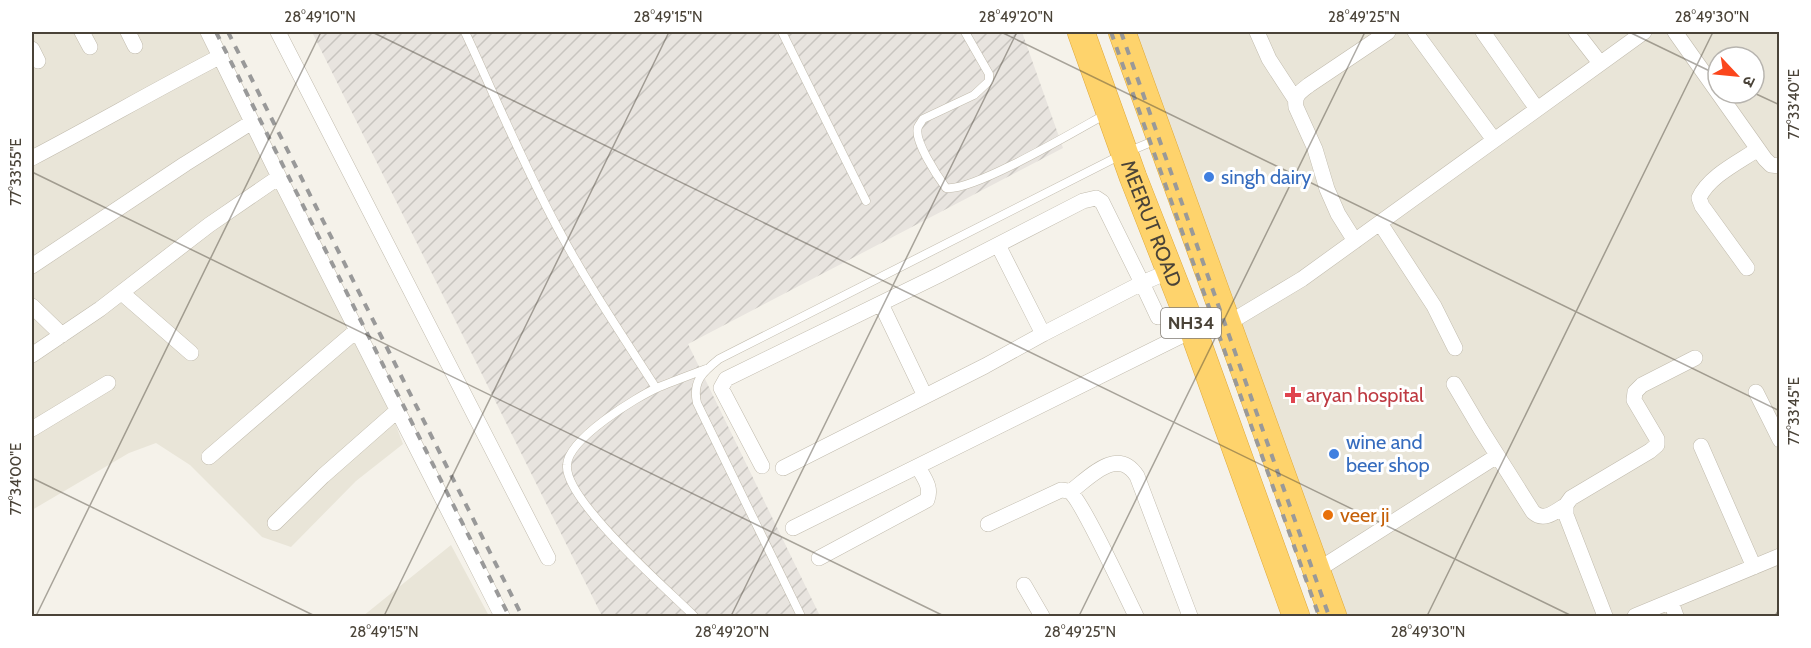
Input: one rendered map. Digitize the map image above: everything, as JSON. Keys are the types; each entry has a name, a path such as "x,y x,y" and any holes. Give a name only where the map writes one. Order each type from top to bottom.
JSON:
{"highway":[{"name":"MEERUT ROAD","path":"1081,32 1193,330 1296,616"},
{"name":"MEERUT ROAD","path":"1122,32 1333,616"}],"street":[{"path":"82,32 90,47"},
{"path":"128,32 135,46"},
{"path":"208,32 502,616"},
{"path":"278,32 548,558"},
{"path":"1257,32 1269,59 1295,99 1296,107 1315,149 1327,189 1338,214 1355,241"},
{"path":"1295,99 1298,93 1309,85 1388,32"},
{"path":"1415,32 1494,140"},
{"path":"1483,32 1537,109"},
{"path":"1576,32 1600,63"},
{"path":"1227,324 1302,279 1644,32"},
{"path":"1674,32 1758,149 1771,165 1779,166"},
{"path":"32,158 114,116 160,88 221,56"},
{"path":"32,266 252,122"},
{"path":"1747,268 1702,206 1699,198 1702,190 1710,182 1758,149"},
{"path":"32,355 122,293 209,225 279,177"},
{"path":"762,466 721,388 722,383 731,375 881,304 1083,201 1096,198 1108,211 1158,317"},
{"path":"1380,223 1434,306 1455,348"},
{"path":"998,245 1043,334"},
{"path":"783,468 1170,271"},
{"path":"122,293 191,353"},
{"path":"881,304 925,396"},
{"path":"32,306 62,335"},
{"path":"209,457 357,330"},
{"path":"793,528 1193,330"},
{"path":"1455,384 1533,512 1543,518 1566,506 1571,498 1657,446 1657,439 1634,400 1635,392 1642,385 1695,358"},
{"path":"32,429 108,383"},
{"path":"1756,392 1779,440"},
{"path":"275,523 398,410"},
{"path":"1701,446 1754,567"},
{"path":"1316,571 1497,456"},
{"path":"1070,492 1112,463 1122,463 1131,467 1137,476 1190,616"},
{"path":"819,558 927,500 930,494 928,486 918,467"},
{"path":"988,524 1061,490 1070,492 1086,518 1136,616"},
{"path":"1566,506 1566,515 1605,616"},
{"path":"1635,616 1673,609 1779,556"},
{"path":"1024,585 1042,616"}],"lane":[{"path":"465,32 521,158 556,227 656,388"},
{"path":"782,32 866,201"},
{"path":"965,32 989,74 989,81 974,95 923,119 918,126 917,135 921,146 946,188 963,186 1010,166 1110,111"},
{"path":"801,616 697,404 695,393 697,383 707,369 719,359 740,348 1125,153 1160,138"},
{"path":"694,616 607,532 568,476 567,464 571,451 589,432 620,410 656,388 707,369"}],"shaded area":[{"path":"32,32 199,32 372,362 403,444 356,481 291,547 262,537 190,465 156,443 129,453 32,510"},
{"path":"312,32 1022,32 1063,148 688,344 820,616 602,616"},
{"path":"1125,32 1779,32 1779,616 1335,616"},
{"path":"451,545 489,616 363,616"}],"railway":[{"path":"216,32 509,616"},
{"path":"228,32 522,616"},
{"path":"1111,32 1319,616"},
{"path":"1121,32 1329,616"}],"place":[{"name":"singh dairy","path":"1209,177"},
{"name":"aryan hospital","path":"1293,395"},
{"name":"wine and beer shop","path":"1334,454"},
{"name":"veer ji","path":"1328,515"}]}
